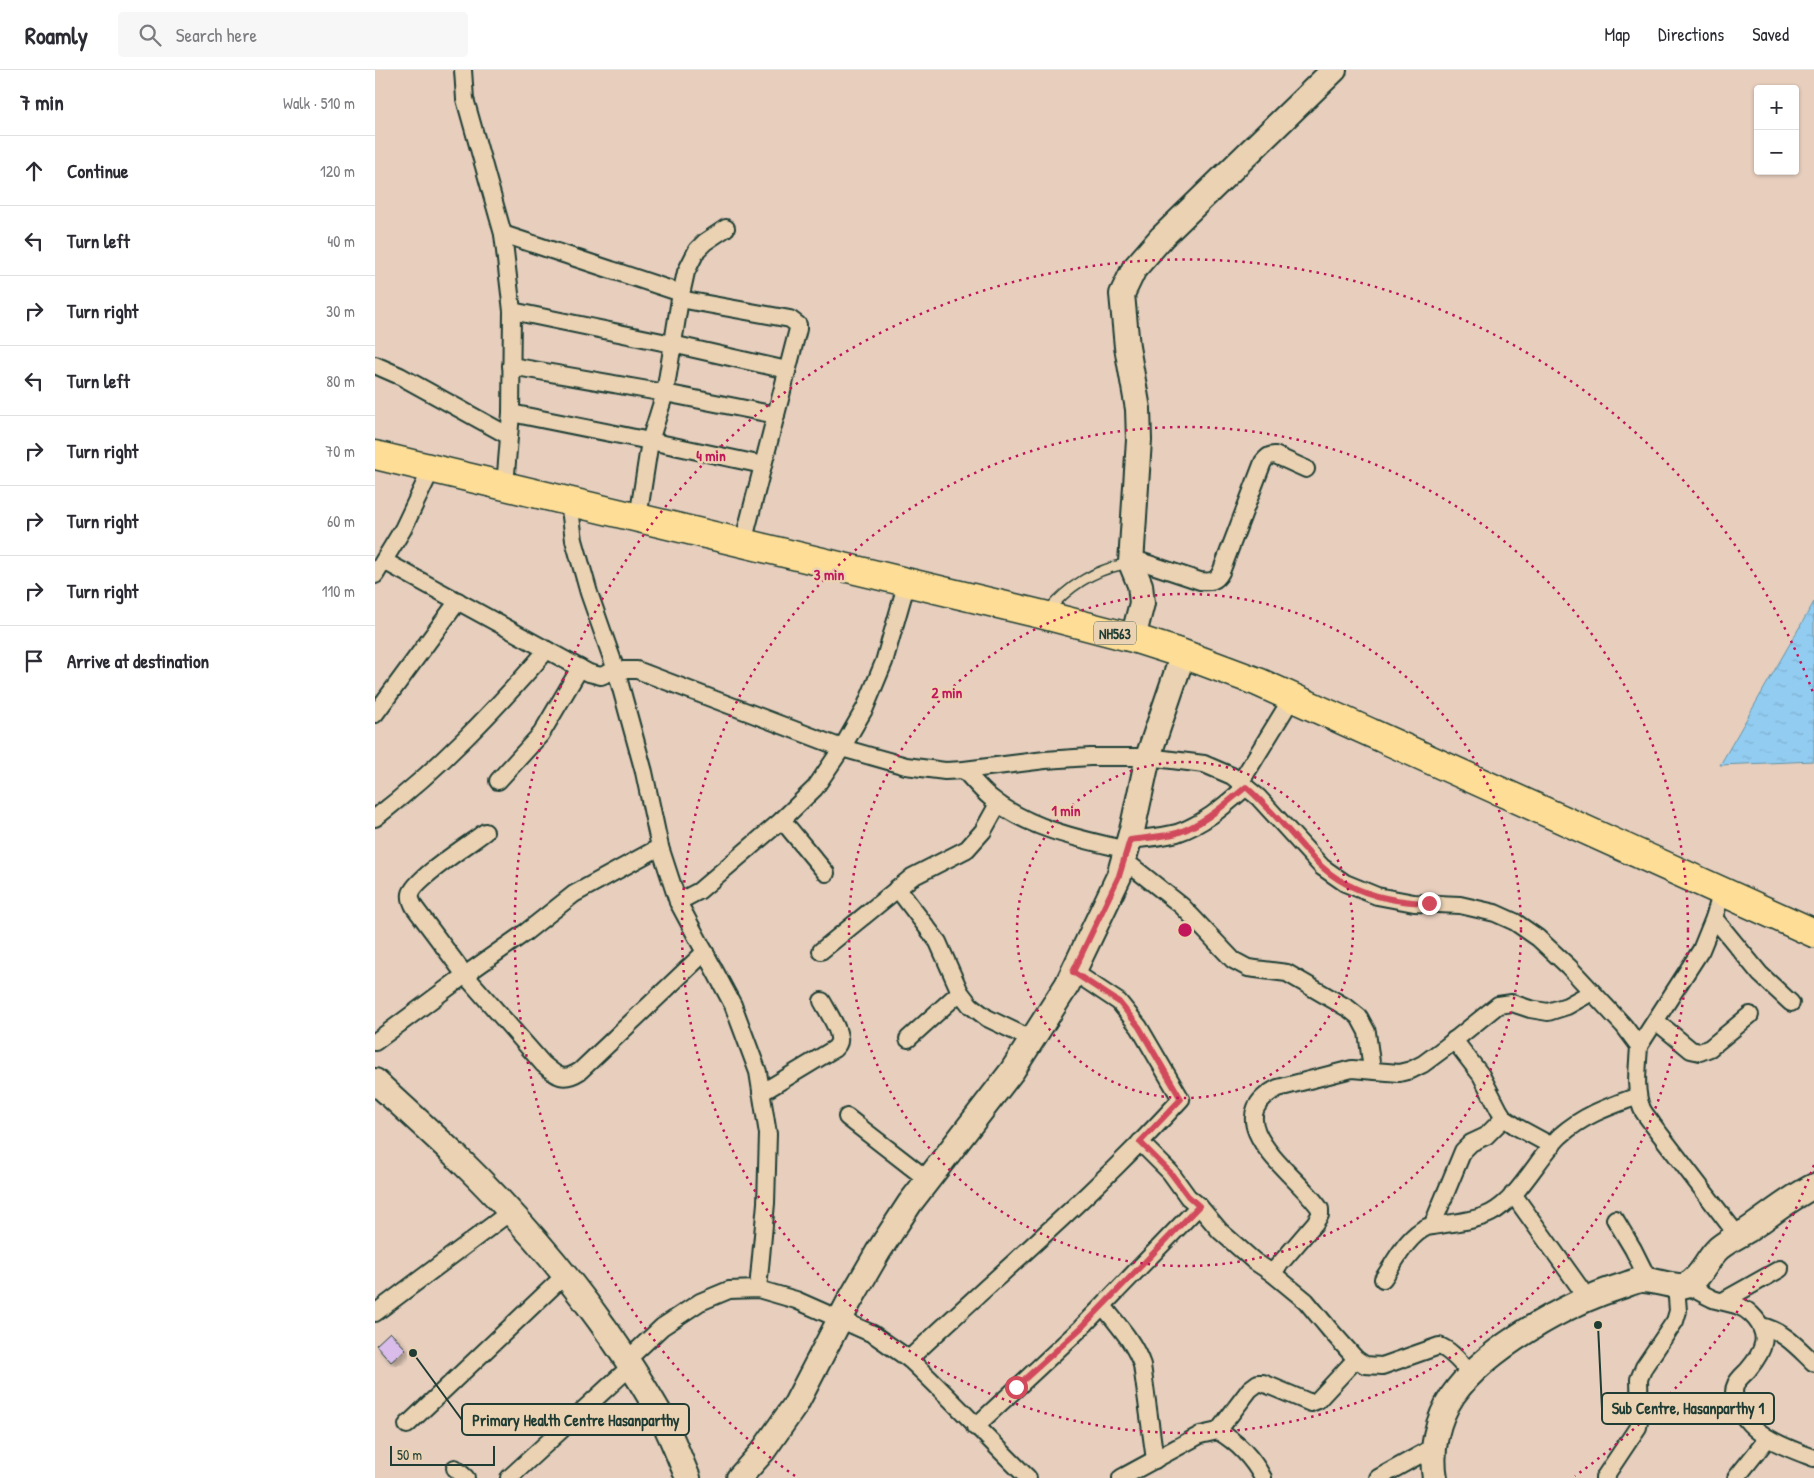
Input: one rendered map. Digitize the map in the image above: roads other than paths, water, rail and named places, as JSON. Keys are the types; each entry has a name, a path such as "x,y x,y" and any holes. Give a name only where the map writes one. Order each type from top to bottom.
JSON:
{"highway":[{"name":"NH563","path":"375,455 1045,615 1133,638 1183,654 1258,682 1814,934"}],"street":[{"path":"463,70 465,99 503,234 512,311 511,413 505,486"},
{"path":"1133,638 1142,603 1140,584 1131,561 1139,440 1138,409 1127,347 1122,294 1134,269 1162,237 1334,70"},
{"path":"638,518 650,440 665,393 680,296 686,272 697,250 705,242 726,228"},
{"path":"503,234 680,296 795,321 798,329 743,543"},
{"path":"512,311 787,370"},
{"path":"375,365 399,376 509,436"},
{"path":"511,366 776,415"},
{"path":"511,413 650,440 763,466"},
{"path":"1131,561 1200,580 1214,581 1221,572 1266,458 1275,455 1306,469"},
{"path":"432,468 403,529 381,560 589,674 601,676 616,670 637,670 842,748 906,766 945,771 1045,760 1147,757 1204,764 1232,776 1258,797 1322,868 1345,883 1377,896 1414,903 1459,905 1495,913 1515,922 1538,938 1569,967 1624,1026 1639,1046"},
{"path":"569,501 574,540 589,593 616,670 644,772 660,847 678,902 733,1005 758,1072 767,1134 767,1203 758,1289"},
{"path":"678,902 699,891 782,820 815,788 842,748 865,708 884,662 907,582"},
{"path":"375,714 458,601"},
{"path":"375,818 419,783 451,754 547,650"},
{"path":"739,1478 763,1451 797,1404 840,1319 878,1252 928,1180 1012,1071 1033,1040 1073,972 1119,876 1127,850 1147,757 1183,654"},
{"path":"498,780 541,734 580,668"},
{"path":"1127,850 1197,824 1219,810 1243,785 1292,698"},
{"path":"964,770 998,804 1051,831 1127,850 1233,960 1248,968 1287,973 1349,1008 1359,1016 1367,1032 1372,1070"},
{"path":"821,950 897,888 924,870 967,849 983,830 998,804"},
{"path":"782,820 826,873"},
{"path":"485,832 419,881 411,894 411,901 465,975 553,1074 571,1077 580,1071 705,952"},
{"path":"375,1042 526,932 574,894 660,847"},
{"path":"897,888 938,942 960,992 969,1005 1033,1040"},
{"path":"1722,891 1714,918 1701,950 1639,1046 1638,1096 1642,1109 1653,1125 1739,1236"},
{"path":"1714,918 1760,974 1791,1003"},
{"path":"909,1359 1061,1219 1181,1099 1139,1027 1119,1002 1073,972"},
{"path":"908,1039 960,992"},
{"path":"1273,1273 1315,1223 1320,1215 1320,1209 1264,1146 1257,1133 1254,1113 1257,1106 1268,1093 1278,1088 1352,1069 1384,1073 1399,1073 1411,1070 1423,1064 1498,1005 1512,1003 1548,1012 1567,1006 1592,992"},
{"path":"761,1093 838,1045 840,1040 838,1033 822,1001"},
{"path":"1656,1021 1691,1050 1699,1052 1710,1048 1750,1015"},
{"path":"1454,1040 1481,1075 1505,1118 1517,1127 1552,1146"},
{"path":"375,1081 459,1159 510,1212 580,1295 629,1363 659,1411 688,1478"},
{"path":"1383,1279 1419,1230 1483,1217 1497,1209 1513,1194 1552,1146 1571,1127 1591,1114 1638,1096"},
{"path":"847,1117 928,1180"},
{"path":"1432,1226 1463,1151 1471,1143 1490,1133 1505,1118"},
{"path":"1140,1142 1170,1172 1188,1196 1220,1231 1254,1261 1273,1273 1306,1301 1356,1358 1365,1365 1382,1366 1439,1346 1450,1353 1472,1374"},
{"path":"1681,1285 1700,1273 1718,1249 1796,1195 1814,1186"},
{"path":"1513,1194 1588,1299"},
{"path":"975,1426 1103,1306 1199,1206"},
{"path":"375,1313 510,1212"},
{"path":"1615,1219 1649,1280"},
{"path":"1723,1301 1780,1269"},
{"path":"407,1425 564,1276"},
{"path":"1435,1478 1432,1461 1439,1424 1453,1395 1472,1374 1495,1353 1548,1317 1603,1292 1641,1280 1681,1285 1713,1299 1738,1304 1751,1314 1761,1326 1765,1341 1759,1357 1736,1384 1733,1394 1743,1417 1753,1428 1768,1438 1814,1458"},
{"path":"1604,1478 1638,1427 1640,1416 1639,1379 1644,1367 1675,1321 1681,1285"},
{"path":"509,1478 629,1363 662,1327 700,1302 729,1290 758,1289 796,1300 873,1334 909,1359 935,1383 1027,1478"},
{"path":"1103,1306 1128,1336 1137,1351 1142,1365 1155,1460"},
{"path":"1761,1326 1771,1328 1784,1336 1814,1363"},
{"path":"1121,1478 1200,1435 1218,1431 1250,1389 1258,1383 1263,1383 1311,1403 1318,1400 1356,1358"},
{"path":"1218,1431 1235,1442 1257,1467 1263,1478"},
{"path":"1736,1478 1768,1438"},
{"path":"1378,1478 1434,1447"}],"lane":[{"path":"1045,615 1057,600 1099,571 1131,561"}],"water":[{"path":"1814,602 1814,761 1720,765"}],"place":[{"name":"Sub Centre, Hasanparthy 1","path":"1598,1325"},
{"name":"Primary Health Centre Hasanparthy","path":"413,1353"}]}
